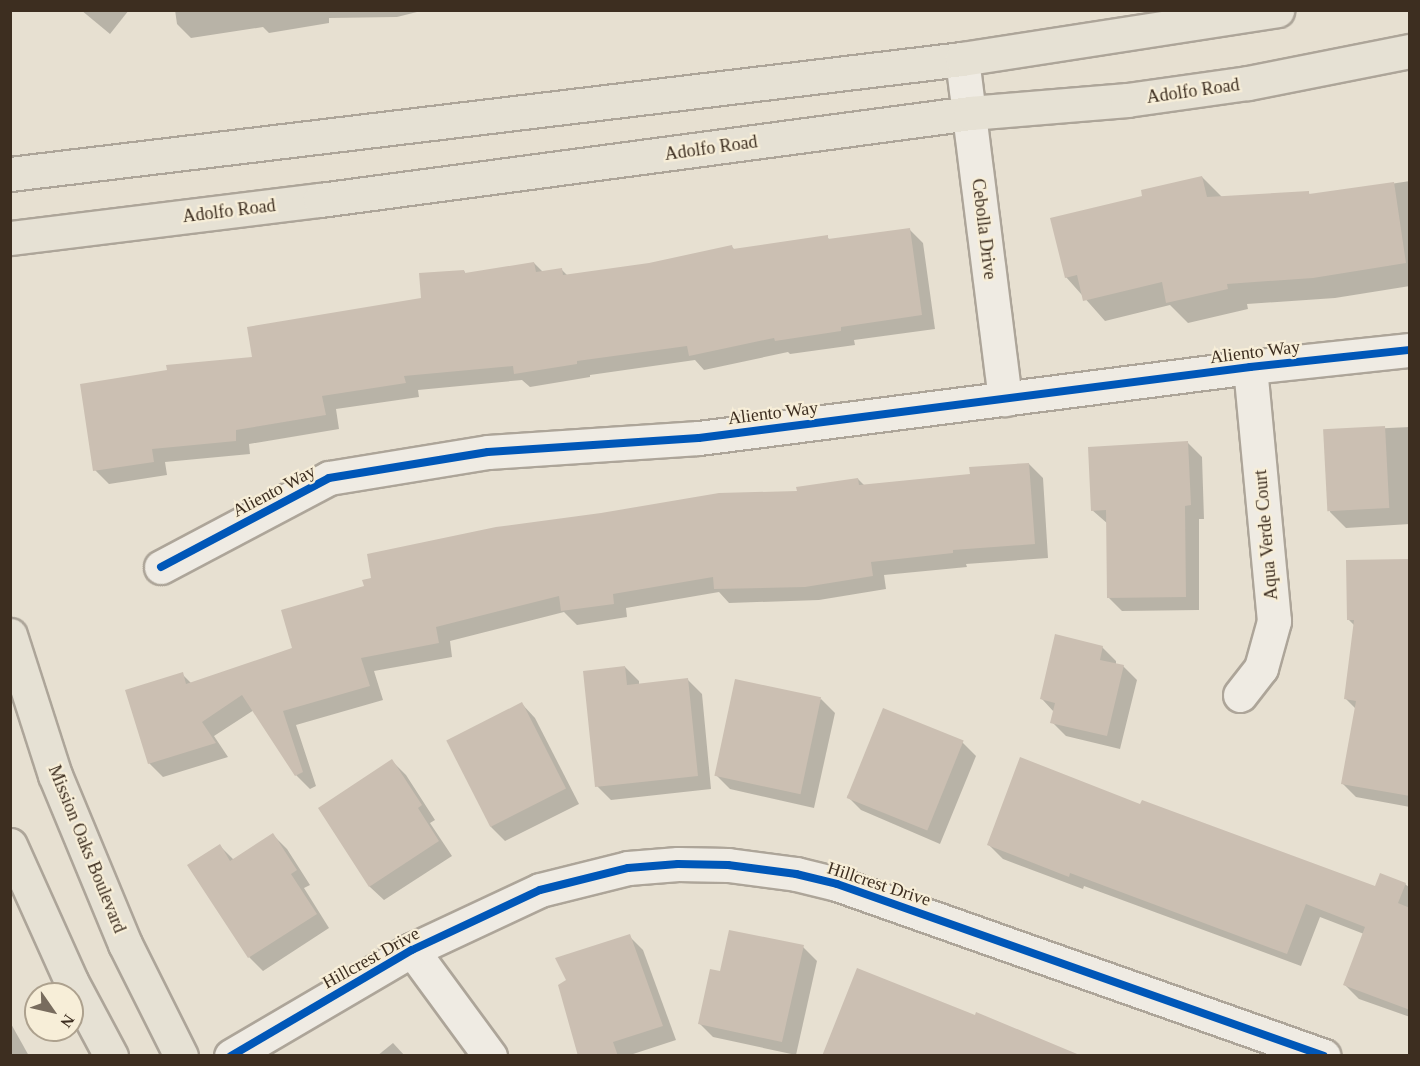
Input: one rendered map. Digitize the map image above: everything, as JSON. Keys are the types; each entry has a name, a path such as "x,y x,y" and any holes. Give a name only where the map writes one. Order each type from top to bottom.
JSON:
{"main road":[{"path":"10,174 962,59 1277,10"},
{"name":"Adolfo Road","path":"10,238 332,198 970,113 1127,100 1215,88 1410,51"},
{"name":"Mission Oaks Boulevard","path":"10,634 55,775 125,944 181,1056"},
{"path":"10,845 71,981 111,1056"}],"street":[{"name":"Cebolla Drive","path":"962,59 1005,399"},
{"name":"Aliento Way","path":"161,567 329,478 488,452 699,438 1410,350"},
{"name":"Aqua Verde Court","path":"1240,695 1261,668 1274,621 1250,368"},
{"name":"Hillcrest Drive","path":"231,1056 412,950 540,890 580,878 638,867 678,864 728,865 796,874 837,884 1324,1056"},
{"path":"412,950 490,1056"}],"building":[{"path":"1202,176 1207,197 1309,191 1309,194 1394,182 1406,263 1313,278 1227,284 1228,289 1166,303 1162,282 1083,301 1077,275 1065,278 1050,218 1142,196 1141,190"},
{"path":"910,228 922,315 841,327 841,331 775,341 774,338 689,356 687,346 577,361 577,364 514,374 513,366 404,376 406,383 322,396 326,415 236,430 236,441 152,449 154,462 93,471 80,384 167,370 166,365 252,357 247,327 421,298 419,273 464,270 465,273 534,262 536,272 562,268 563,275 649,263 732,245 733,249 828,235 828,239"},
{"path":"1385,426 1389,508 1327,511 1323,429"},
{"path":"1188,441 1191,505 1185,506 1186,597 1107,598 1106,510 1091,511 1088,447"},
{"path":"1029,463 1035,544 953,550 953,553 871,562 873,576 805,587 714,589 713,577 613,594 614,604 561,611 559,596 436,627 439,643 361,658 370,686 283,711 303,772 295,776 242,695 202,722 216,743 148,764 125,690 183,672 186,684 292,648 281,610 364,586 362,580 371,578 367,554 496,527 601,513 719,493 797,491 796,487 858,478 859,485 970,474 969,467"},
{"path":"1410,559 1410,796 1341,784 1356,701 1344,699 1354,620 1347,620 1346,560"},
{"path":"1055,634 1103,646 1100,660 1124,665 1107,736 1050,723 1055,703 1040,699"},
{"path":"625,666 627,685 688,678 698,776 595,787 583,671"},
{"path":"735,679 821,697 800,794 714,776"},
{"path":"522,702 566,788 490,827 446,741"},
{"path":"883,708 964,741 927,831 847,798"},
{"path":"1020,757 1140,804 1142,800 1375,886 1380,873 1406,883 1398,903 1410,908 1410,1010 1343,985 1365,927 1306,904 1287,954 1070,873 1069,877 987,845"},
{"path":"392,759 422,805 418,808 439,841 369,887 318,808"},
{"path":"273,833 297,870 291,874 317,914 248,958 187,865 220,844 230,861"},
{"path":"729,930 804,945 782,1042 698,1024 710,969 720,971"},
{"path":"630,934 663,1026 613,1042 618,1056 578,1056 558,985 566,980 555,958"},
{"path":"857,968 975,1015 976,1012 1082,1056 822,1056"}],"cycle path":[{"path":"161,567 329,478 488,452 699,438 1250,367 1410,350"},
{"path":"231,1056 412,950 540,890 628,868 678,864 728,865 796,874 837,884 1324,1056"}]}
